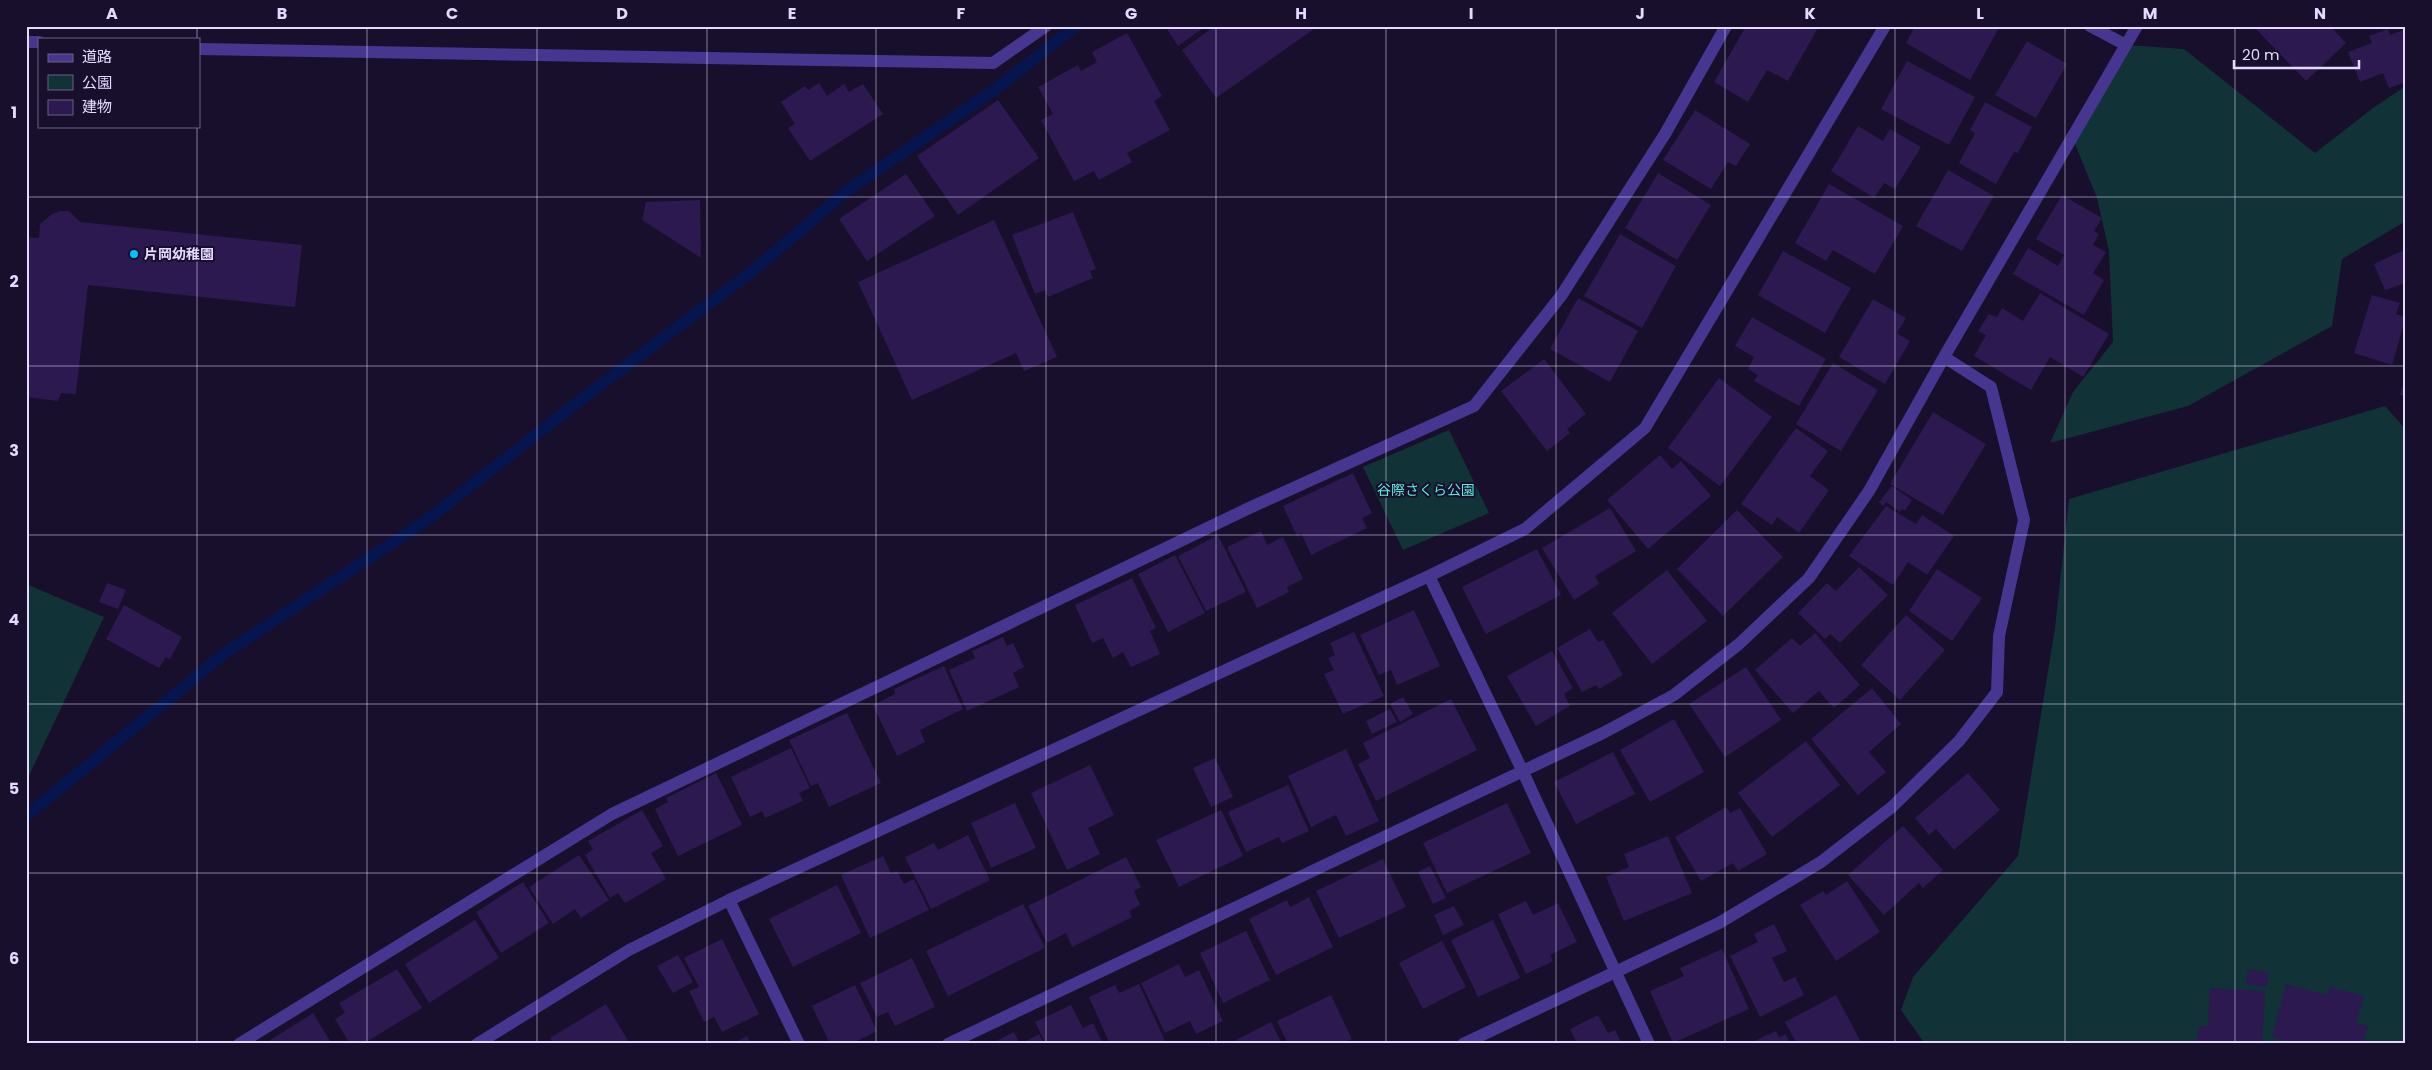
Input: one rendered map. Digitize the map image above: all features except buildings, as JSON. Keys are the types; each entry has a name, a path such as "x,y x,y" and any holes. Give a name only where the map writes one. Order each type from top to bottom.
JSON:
{"street":[{"path":"200,50 993,63 1046,26"},
{"path":"239,1044 612,814 1238,513 1474,406 1561,296 1665,134 1726,26"},
{"path":"476,1044 628,950 729,900 1429,576 1525,529 1645,428 1886,26"},
{"path":"2090,26 2126,45"},
{"path":"948,1044 1604,733 1674,695 1739,644 1809,578 1869,491 1944,356 2137,26"},
{"path":"1463,1044 1719,923 1821,862 1892,807 1959,741 1997,692 1999,636 2024,520 1991,388 1944,356"},
{"path":"1429,576 1524,772 1649,1044"},
{"path":"729,900 799,1044"}],"green space":[{"path":"2126,45 2184,49 2315,153 2373,108 2406,86 2406,221 2342,259 2332,326 2188,406 2050,443 2073,392 2113,342 2109,251 2097,198 2073,139"},
{"path":"2385,406 2406,430 2406,1044 1925,1044 1901,1010 1913,977 2018,856 2055,628 2069,499"},
{"name":"谷際さくら公園","path":"1449,430 1489,513 1403,550 1363,467"},
{"path":"26,584 104,617 26,782"}],"waterway":[{"path":"26,816 225,653 427,520 583,398 750,273 848,190 997,88 1076,26"}],"place":[{"name":"片岡幼稚園","path":"134,254"}]}
